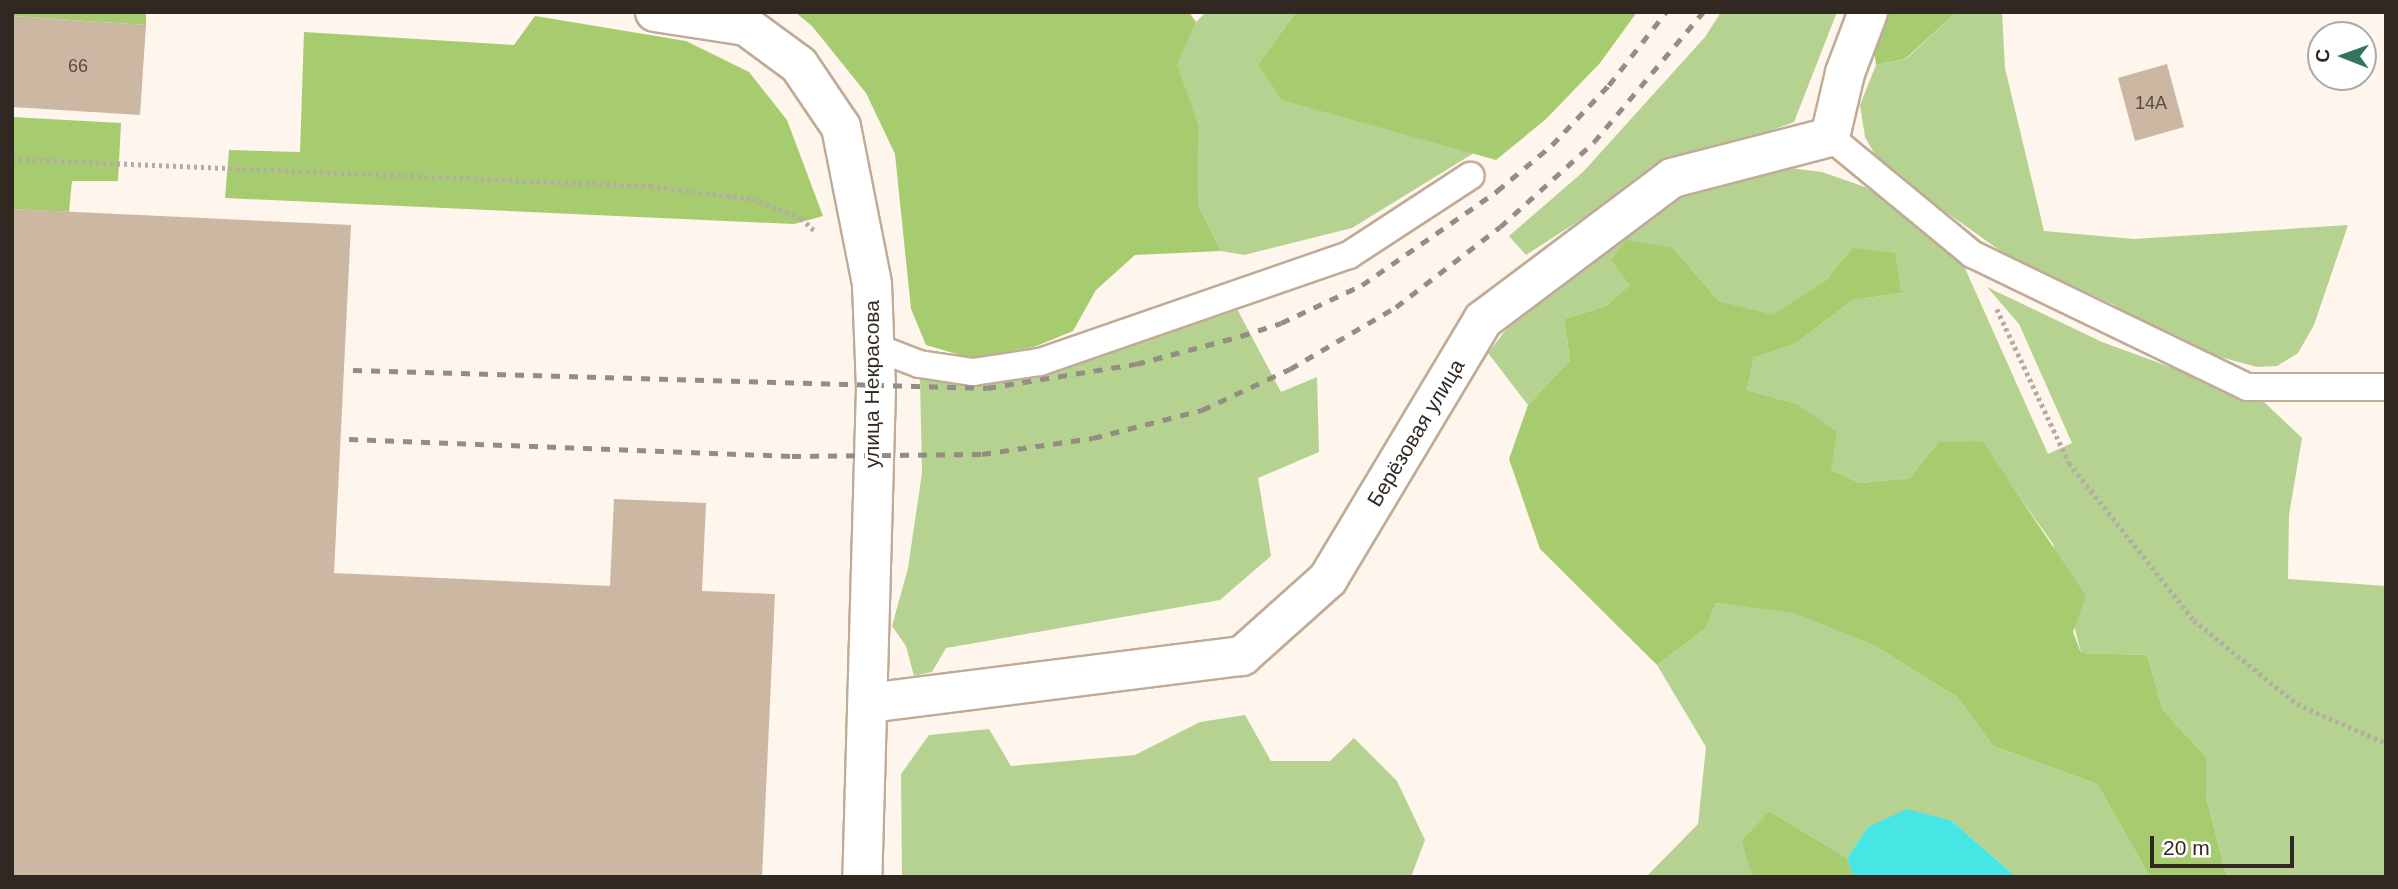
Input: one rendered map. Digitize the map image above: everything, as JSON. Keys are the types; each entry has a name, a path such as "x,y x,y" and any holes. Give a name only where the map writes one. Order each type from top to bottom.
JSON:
{"street":[{"name":"улица Некрасова","path":"655,12 746,26 799,65 841,127 872,284 874,348 869,703 862,877"},
{"path":"1830,137 1845,73 1868,12"},
{"name":"Берёзовая улица","path":"869,703 1242,656 1328,579 1483,320 1672,178 1830,137"}],"lane":[{"path":"1830,137 1972,254 2247,387 2386,387"},
{"path":"874,348 919,364 973,372 1040,362 1349,255 1470,176"}],"path":[{"path":"12,159 650,186 754,199 800,218 820,235"},
{"path":"1972,254 2068,463 2194,620 2297,704 2386,743"}],"green space":[{"path":"12,12 146,12 146,25 12,16"},
{"path":"795,12 1189,12 1196,22 1177,65 1199,126 1198,204 1221,251 1135,255 1096,290 1073,331 1034,347 970,358 926,345 911,309 895,154 866,93 812,26"},
{"path":"1206,12 1296,12 1258,64 1410,135 1474,153 1352,228 1244,255 1221,251 1198,204 1199,126 1176,65 1196,22"},
{"path":"1296,12 1637,12 1600,63 1546,119 1496,160 1282,100 1258,64"},
{"path":"1721,12 1837,12 1794,122 1648,176 1526,255 1509,236 1583,172 1705,37"},
{"path":"1885,12 1957,12 1905,59 1876,65 1873,41"},
{"path":"1957,12 2002,12 2005,68 2044,231 2134,239 2348,225 2314,325 2298,353 2277,366 2257,367 2213,355 2154,329 2114,305 2012,259 1881,166 1865,137 1860,105 1876,65 1906,59"},
{"path":"535,16 686,41 749,72 787,120 823,216 794,224 225,198 229,150 300,152 304,32 514,45"},
{"path":"12,117 121,123 118,181 72,181 69,212 12,209"},
{"path":"1774,166 1822,172 1865,187 1912,218 1964,266 2048,454 2072,443 2019,324 1987,287 2102,342 2263,401 2302,438 2289,515 2288,579 2386,586 2386,877 2227,877 2206,797 2206,757 2163,710 2147,655 2081,653 2053,544 2009,482 1938,442 1910,478 1860,483 1831,470 1797,404 1747,390 1754,358 1795,344 1853,300 1901,293 1852,248 1826,280 1773,316 1719,301 1673,248 1606,306 1564,319 1570,360 1528,405 1488,353 1505,331 1634,222 1711,182"},
{"path":"1626,240 1673,248 1719,301 1773,315 1826,280 1852,248 1895,253 1901,293 1853,300 1795,344 1754,358 1747,390 1797,404 1837,432 1831,470 1860,483 1910,478 1938,442 1982,441 2086,596 2073,632 2081,653 2147,655 2163,710 2206,757 2206,797 2227,877 2150,877 2097,784 1993,746 1957,697 1875,646 1795,613 1716,603 1706,628 1657,665 1540,549 1509,459 1528,405 1570,360 1564,319 1606,306 1630,285 1611,260"},
{"path":"1236,307 1281,392 1317,377 1319,452 1258,478 1271,556 1220,600 946,648 932,672 914,676 906,646 892,626 908,568 922,473 920,378 961,378"},
{"path":"1716,603 1795,612 1875,646 1957,697 1993,746 2097,784 2150,877 2016,877 1952,821 1868,827 1847,858 1769,811 1743,841 1752,877 1646,877 1698,824 1706,747 1657,665 1706,628"},
{"path":"1245,715 1271,761 1330,761 1354,738 1397,781 1425,840 1411,877 902,877 901,774 929,735 989,729 1011,766 1135,755 1200,722"},
{"path":"1769,811 1847,858 1854,877 1752,877 1742,841"}],"water":[{"path":"1907,809 1952,821 2016,877 1854,877 1847,858 1868,827"}],"building":[{"path":"12,16 146,25 140,115 12,107"},
{"path":"2167,64 2184,127 2135,141 2118,78"},
{"path":"12,209 351,225 334,573 610,586 614,499 706,503 702,591 775,594 762,877 12,877"}],"railway":[{"path":"353,370 987,388 1136,364 1241,336 1281,323 1362,285 1497,191 1552,145 1609,85 1666,12"},
{"path":"349,439 792,456 982,454 1093,438 1202,410 1290,369 1396,307 1500,227 1594,142 1703,12"}]}
